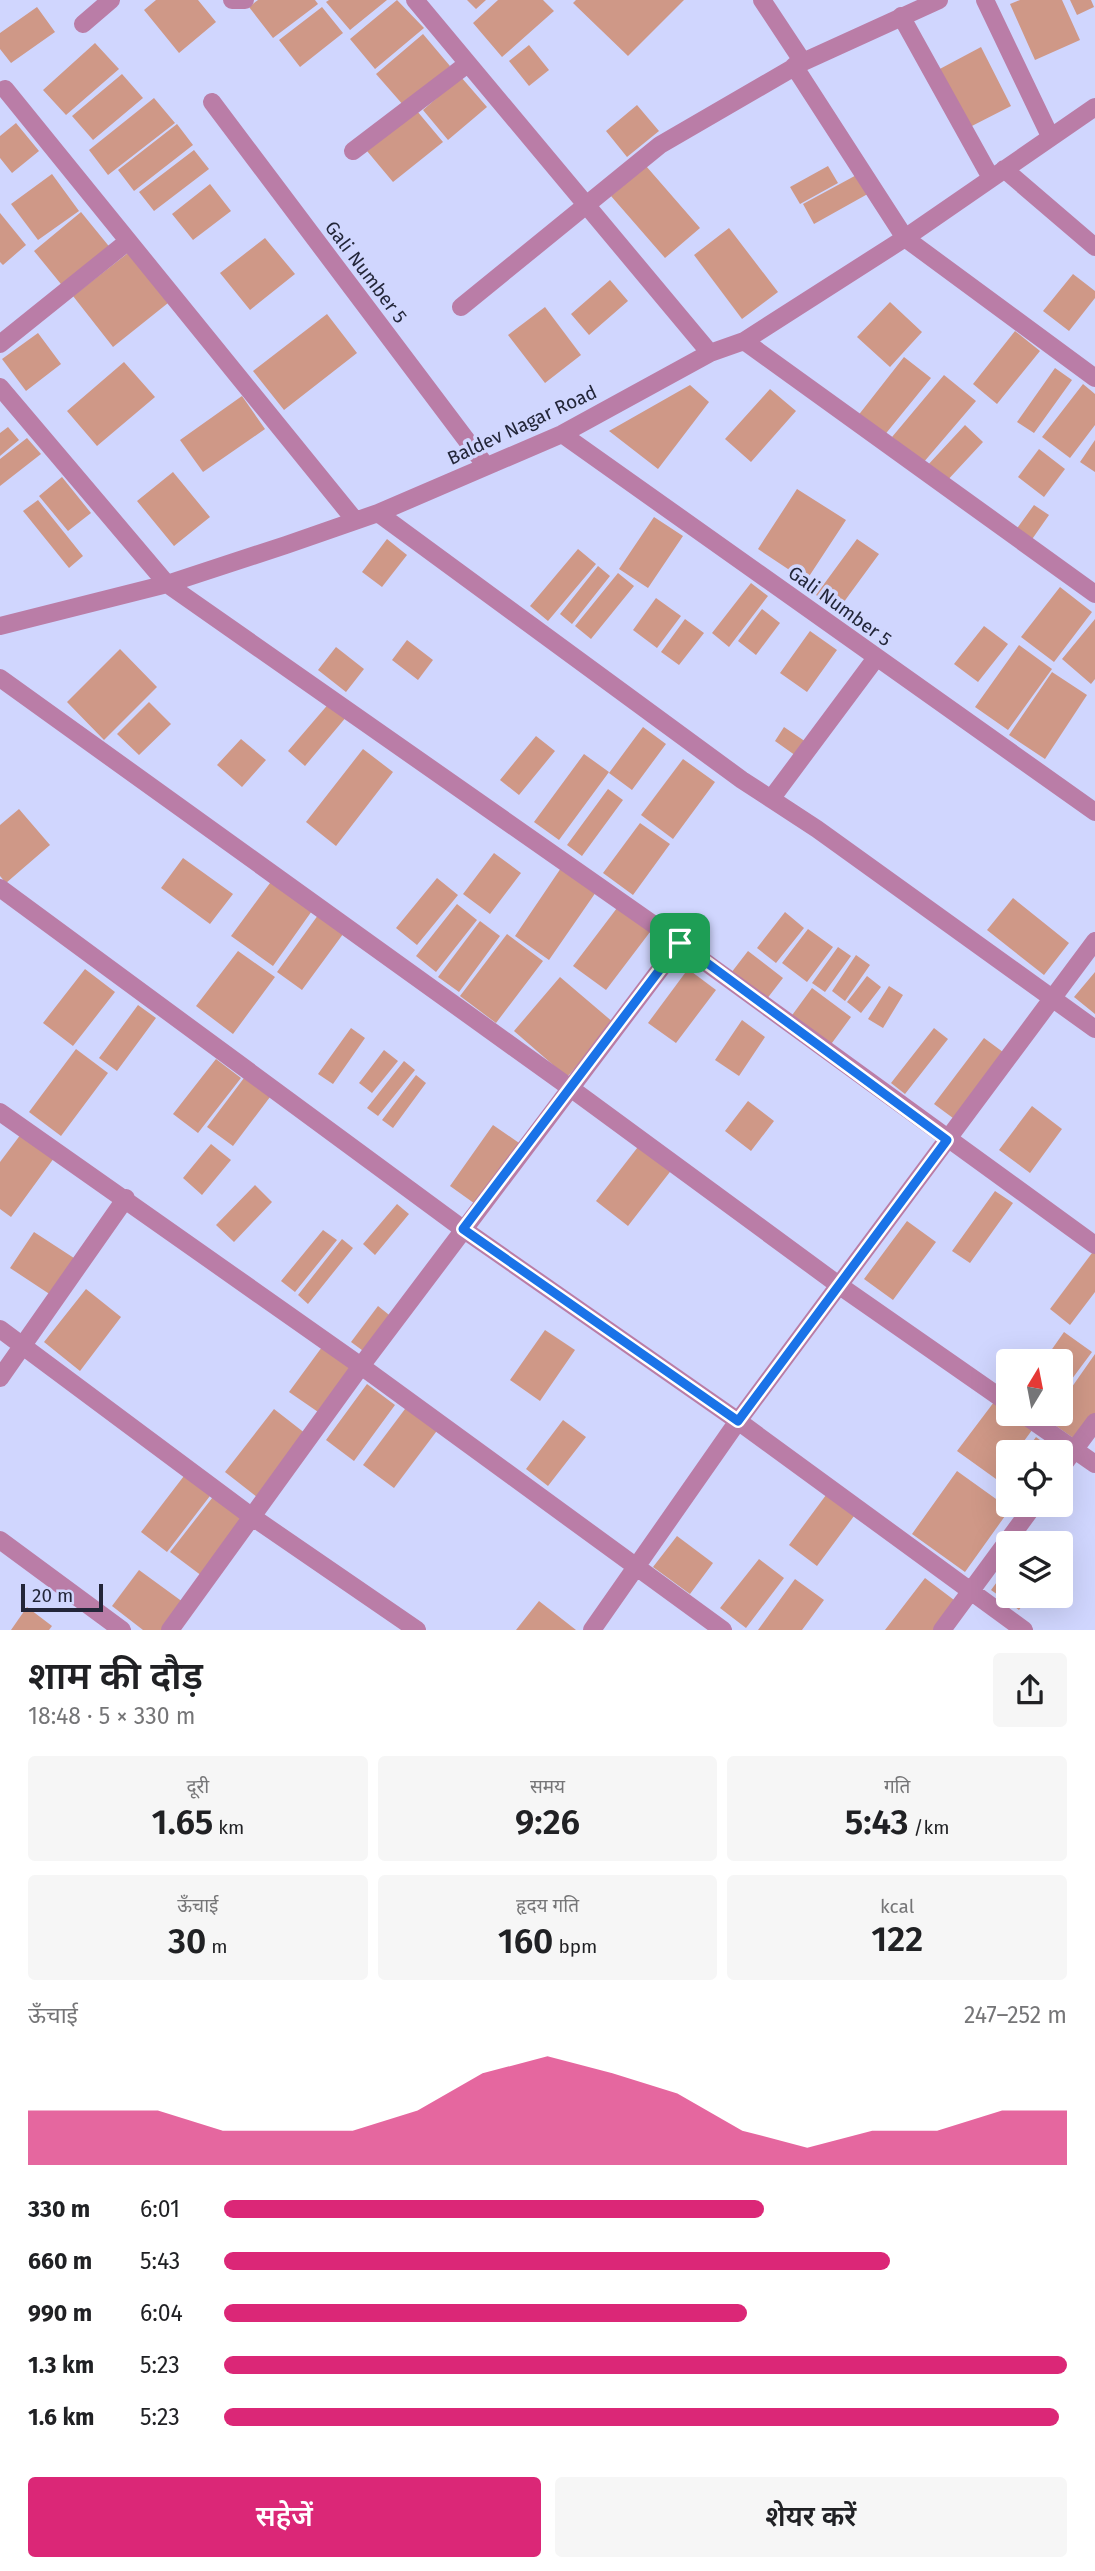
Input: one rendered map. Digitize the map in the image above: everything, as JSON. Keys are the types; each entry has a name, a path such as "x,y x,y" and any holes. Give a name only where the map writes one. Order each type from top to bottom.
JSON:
{"street":[{"path":"83,24 111,0"},
{"path":"232,0 244,0"},
{"path":"415,0 466,65 710,353"},
{"path":"762,0 905,238 1095,379"},
{"path":"461,307 660,145 799,64 939,0"},
{"path":"985,0 1050,136"},
{"path":"901,16 997,174 1095,247"},
{"path":"353,151 466,65"},
{"path":"2,88 354,519"},
{"name":"Gali Number 5","path":"212,102 486,467"},
{"name":"Baldev Nagar Road","path":"0,626 167,584 378,513 562,434 710,353 744,341 905,238 1095,107"},
{"path":"0,344 127,242"},
{"path":"744,341 1095,594"},
{"path":"0,387 167,584 680,943 947,1140 1095,1245"},
{"name":"Gali Number 5","path":"562,434 1095,812"},
{"path":"378,513 771,799 1095,1029"},
{"path":"771,799 876,658"},
{"path":"0,678 569,1087 840,1286 996,1395"},
{"path":"0,888 463,1229 738,1421 1024,1629"},
{"path":"592,1629 738,1421 1095,941"},
{"path":"170,1629 361,1366 680,943"},
{"path":"0,1112 126,1198 361,1366 723,1629"},
{"path":"0,1378 126,1198"},
{"path":"0,1329 251,1517 417,1629"},
{"path":"1073,1453 1095,1422"},
{"path":"1040,1426 1095,1464"},
{"path":"942,1629 1025,1517"},
{"path":"0,1541 122,1629"}],"building":[{"path":"156,0 198,0 216,22 179,53 144,10"},
{"path":"258,0 315,0 318,4 273,38 249,7"},
{"path":"387,0 350,30 326,2"},
{"path":"397,0 424,28 375,69 350,39"},
{"path":"467,0 486,0 476,9"},
{"path":"498,0 543,0 554,11 502,57 473,23"},
{"path":"576,0 684,0 628,56 573,3"},
{"path":"1020,0 1062,0 1080,40 1035,60 1010,4"},
{"path":"1070,0 1091,0 1094,7 1077,15"},
{"path":"37,7 55,32 11,63 0,49 0,33"},
{"path":"322,7 343,33 300,67 279,40"},
{"path":"423,34 450,66 404,106 376,74"},
{"path":"95,43 119,69 66,115 43,90"},
{"path":"529,45 549,70 529,86 509,61"},
{"path":"981,47 1011,106 966,129 936,71"},
{"path":"122,74 143,98 93,140 72,116"},
{"path":"461,77 487,107 448,140 423,110"},
{"path":"154,98 175,123 108,175 89,150"},
{"path":"637,105 659,131 627,157 606,131"},
{"path":"417,111 443,142 393,182 367,151"},
{"path":"16,123 39,151 12,173 0,158 0,136"},
{"path":"177,124 193,145 134,191 118,170"},
{"path":"194,150 209,169 154,211 139,192"},
{"path":"646,166 700,228 665,258 611,196"},
{"path":"828,166 838,183 800,204 790,187"},
{"path":"862,172 873,191 814,224 803,204"},
{"path":"52,174 79,211 38,240 11,204"},
{"path":"210,184 231,211 193,240 172,214"},
{"path":"81,212 112,250 65,289 34,251"},
{"path":"0,213 26,245 3,265 0,262"},
{"path":"729,228 778,292 742,319 694,255"},
{"path":"265,238 295,274 250,310 220,273"},
{"path":"128,253 168,303 113,347 73,296"},
{"path":"1073,274 1095,291 1095,298 1069,331 1043,311"},
{"path":"610,280 628,301 589,335 571,314"},
{"path":"890,302 922,332 890,367 857,337"},
{"path":"545,307 581,355 545,383 508,335"},
{"path":"327,314 357,353 284,410 253,371"},
{"path":"1015,331 1040,351 997,404 973,384"},
{"path":"38,333 61,364 26,391 2,359"},
{"path":"904,357 931,378 883,437 857,417"},
{"path":"124,362 155,397 97,446 67,411"},
{"path":"1055,368 1072,380 1034,433 1017,422"},
{"path":"944,375 976,401 923,463 892,437"},
{"path":"1083,384 1095,394 1095,425 1070,458 1042,437"},
{"path":"690,385 709,402 658,469 609,431"},
{"path":"770,389 796,411 751,462 725,439"},
{"path":"242,396 265,429 203,472 180,440"},
{"path":"965,425 983,442 944,484 926,467"},
{"path":"8,427 19,440 0,456 0,433"},
{"path":"27,438 41,454 0,486 0,459"},
{"path":"1095,440 1095,472 1080,462"},
{"path":"1039,449 1065,469 1044,497 1018,477"},
{"path":"173,472 210,517 174,546 137,501"},
{"path":"62,477 91,513 68,531 39,496"},
{"path":"797,489 846,520 806,581 758,549"},
{"path":"38,500 83,556 69,568 23,511"},
{"path":"1034,505 1049,515 1028,545 1013,534"},
{"path":"654,517 683,536 648,588 619,569"},
{"path":"387,539 407,555 382,587 362,572"},
{"path":"857,539 879,554 838,610 816,595"},
{"path":"578,549 596,564 548,621 530,606"},
{"path":"598,566 610,576 572,624 560,614"},
{"path":"618,573 634,586 591,639 575,626"},
{"path":"751,583 768,596 729,647 712,633"},
{"path":"1060,587 1092,612 1054,662 1021,637"},
{"path":"656,598 681,616 657,648 633,630"},
{"path":"762,609 780,623 756,655 738,641"},
{"path":"685,619 704,633 679,665 661,652"},
{"path":"1095,619 1095,679 1091,684 1062,659"},
{"path":"984,626 1008,644 978,682 954,664"},
{"path":"810,631 837,650 807,692 780,673"},
{"path":"407,640 433,660 418,680 392,660"},
{"path":"1019,645 1052,669 1008,730 975,707"},
{"path":"336,647 364,669 346,692 318,670"},
{"path":"120,649 157,687 104,740 67,702"},
{"path":"1052,672 1087,695 1045,759 1009,735"},
{"path":"331,701 347,716 305,766 288,751"},
{"path":"149,702 171,724 139,755 117,734"},
{"path":"643,727 666,744 632,790 609,773"},
{"path":"784,727 809,744 799,758 775,741"},
{"path":"536,736 555,751 519,795 500,780"},
{"path":"241,739 266,760 242,787 217,765"},
{"path":"363,749 393,772 336,846 306,822"},
{"path":"584,754 609,772 559,840 534,822"},
{"path":"683,759 715,782 673,839 641,815"},
{"path":"608,789 623,800 582,856 567,845"},
{"path":"19,809 50,845 6,883 0,876 0,825"},
{"path":"640,823 670,844 633,895 603,873"},
{"path":"494,853 521,873 490,914 463,894"},
{"path":"183,858 233,894 210,924 161,888"},
{"path":"561,868 596,892 549,960 515,936"},
{"path":"437,878 458,895 417,945 396,928"},
{"path":"273,879 314,908 273,966 231,936"},
{"path":"1013,898 1069,943 1044,975 987,930"},
{"path":"457,904 477,920 436,972 416,956"},
{"path":"617,908 650,932 606,990 573,966"},
{"path":"321,911 346,930 302,990 277,972"},
{"path":"785,912 804,928 776,963 757,948"},
{"path":"480,921 500,936 459,992 438,977"},
{"path":"808,929 833,947 807,982 782,963"},
{"path":"507,934 543,961 496,1023 460,996"},
{"path":"838,947 851,956 825,992 812,983"},
{"path":"238,951 275,977 233,1034 196,1006"},
{"path":"748,951 783,978 766,1000 731,973"},
{"path":"856,955 870,965 845,1001 832,991"},
{"path":"85,969 115,992 73,1046 43,1023"},
{"path":"688,969 716,990 676,1043 648,1023"},
{"path":"1095,972 1095,1014 1074,997"},
{"path":"867,976 881,987 861,1013 847,1002"},
{"path":"560,977 614,1023 567,1077 514,1031"},
{"path":"889,986 903,995 883,1028 868,1019"},
{"path":"812,988 851,1017 829,1047 790,1018"},
{"path":"138,1005 156,1018 117,1071 99,1058"},
{"path":"742,1020 765,1037 739,1076 715,1060"},
{"path":"351,1028 365,1038 333,1084 318,1074"},
{"path":"934,1028 948,1039 905,1094 891,1083"},
{"path":"984,1038 1007,1055 957,1121 934,1104"},
{"path":"76,1049 108,1073 61,1136 29,1112"},
{"path":"384,1050 398,1061 372,1093 359,1083"},
{"path":"216,1059 241,1078 198,1133 173,1114"},
{"path":"404,1061 415,1070 378,1116 367,1108"},
{"path":"416,1075 426,1083 393,1128 382,1120"},
{"path":"244,1078 270,1097 233,1146 207,1127"},
{"path":"748,1101 774,1121 751,1151 725,1131"},
{"path":"1032,1106 1062,1129 1030,1173 999,1150"},
{"path":"493,1125 522,1145 478,1206 450,1186"},
{"path":"21,1134 54,1158 11,1217 0,1209 0,1162"},
{"path":"641,1143 673,1168 628,1226 596,1201"},
{"path":"211,1144 231,1160 202,1195 183,1178"},
{"path":"255,1185 272,1202 234,1242 216,1225"},
{"path":"995,1191 1013,1203 970,1263 952,1251"},
{"path":"397,1204 409,1214 375,1255 363,1244"},
{"path":"907,1221 936,1242 893,1300 864,1279"},
{"path":"323,1230 337,1240 295,1292 281,1281"},
{"path":"34,1232 77,1260 54,1297 10,1268"},
{"path":"342,1239 353,1248 308,1304 298,1295"},
{"path":"1095,1249 1095,1292 1070,1325 1050,1309"},
{"path":"86,1289 121,1317 80,1371 44,1342"},
{"path":"378,1306 393,1318 366,1353 351,1342"},
{"path":"545,1330 575,1350 540,1401 510,1380"},
{"path":"1064,1332 1092,1352 1073,1378 1073,1349 1052,1349"},
{"path":"322,1347 353,1369 321,1414 289,1392"},
{"path":"1095,1354 1095,1418 1079,1442 1056,1426 1073,1426 1073,1385"},
{"path":"367,1384 395,1405 354,1461 326,1440"},
{"path":"996,1399 996,1426 1035,1426 1025,1440 996,1440 996,1479 957,1451"},
{"path":"408,1405 439,1428 394,1488 363,1465"},
{"path":"274,1409 306,1434 257,1497 225,1472"},
{"path":"563,1420 586,1437 548,1486 526,1469"},
{"path":"957,1471 996,1499 996,1517 1004,1517 965,1572 912,1534"},
{"path":"187,1472 213,1492 167,1552 141,1532"},
{"path":"829,1491 857,1512 817,1566 789,1545"},
{"path":"216,1493 248,1518 202,1576 170,1552"},
{"path":"677,1536 713,1563 690,1594 653,1567"},
{"path":"759,1559 784,1578 746,1628 720,1608"},
{"path":"139,1570 187,1605 168,1630 143,1630 112,1606"},
{"path":"925,1578 958,1603 937,1630 885,1630"},
{"path":"795,1579 824,1600 802,1630 758,1630"},
{"path":"539,1601 576,1630 516,1630"},
{"path":"27,1607 52,1626 49,1630 11,1630"}],"route":[{"path":"680,943 947,1140 738,1421 463,1229 680,943"}]}
